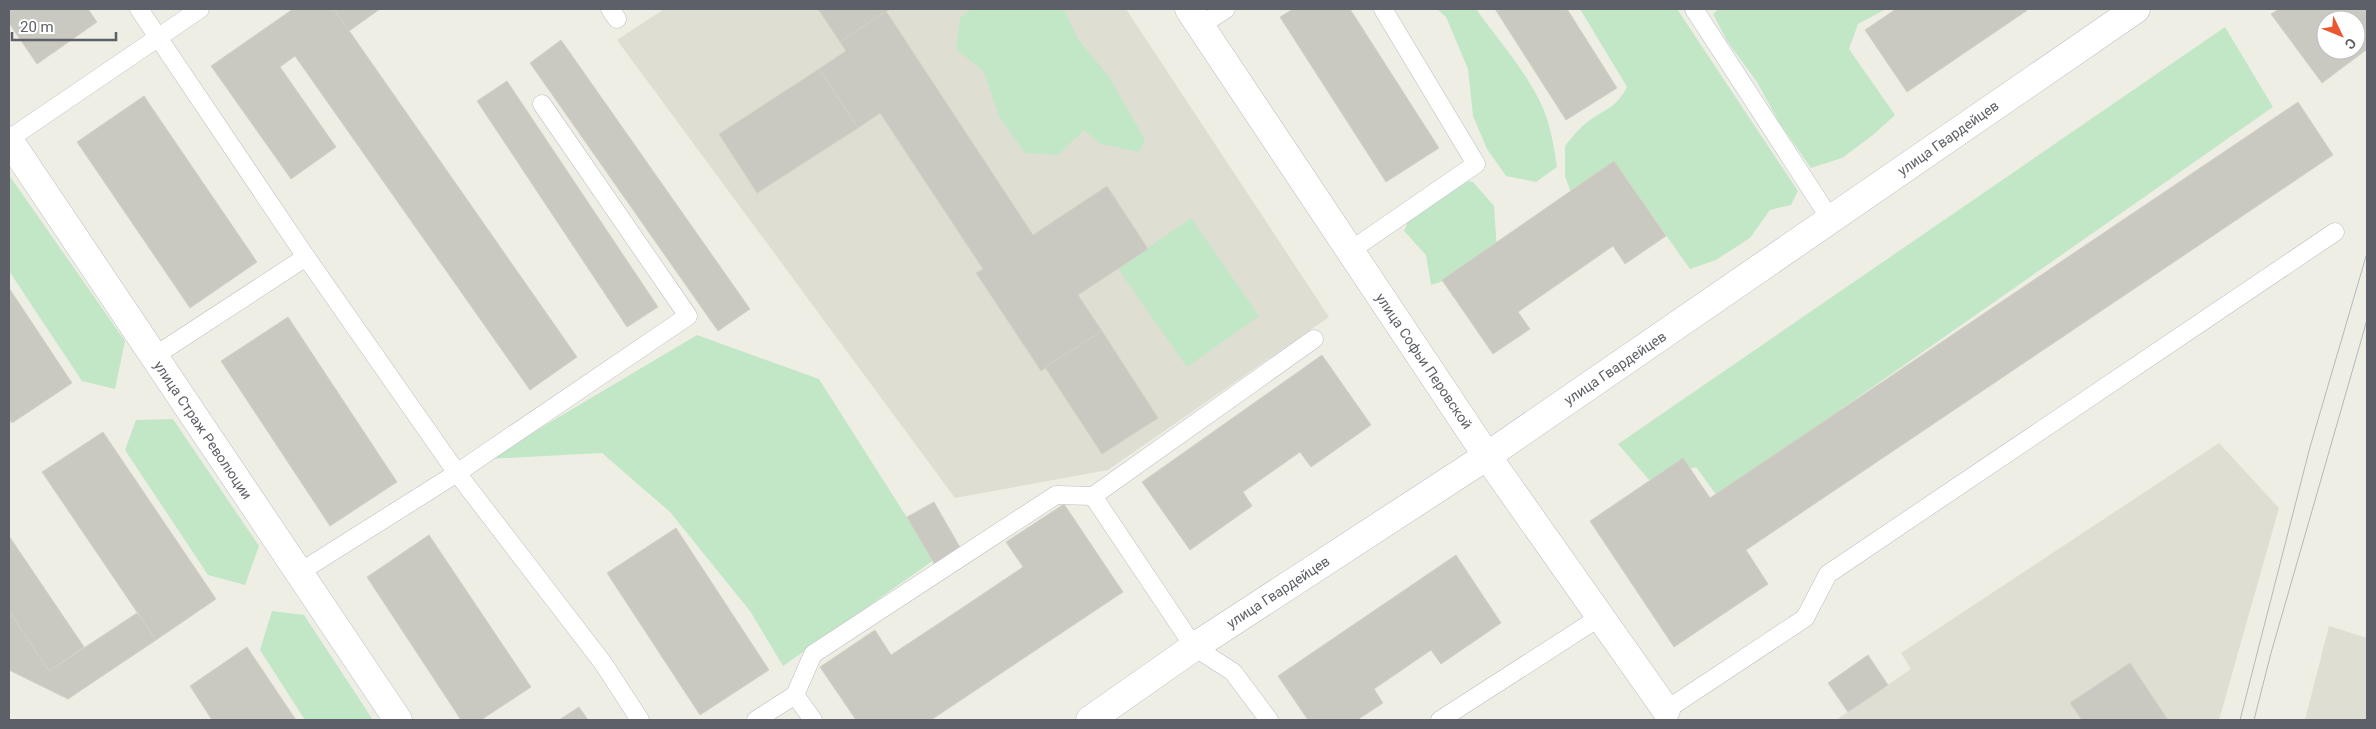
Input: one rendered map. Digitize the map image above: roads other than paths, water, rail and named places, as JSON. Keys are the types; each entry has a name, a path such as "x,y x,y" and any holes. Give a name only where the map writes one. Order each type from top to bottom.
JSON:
{"street":[{"name":"улица Гвардейцев","path":"1090,720 1194,647 1487,456 2136,9"},
{"name":"улица Софьи Перовской","path":"1194,17 1487,456 1600,617 1667,717"},
{"name":"улица Страж Революции","path":"9,139 153,357 300,572 398,720"}],"lane":[{"path":"139,9 306,257 457,472 603,663 640,720"},
{"path":"9,139 200,9"},
{"path":"1194,17 1226,9"},
{"path":"1350,251 1476,164 1383,9"},
{"path":"1694,9 1831,220"},
{"path":"300,572 457,472 688,316 542,104"},
{"path":"1667,717 1805,618 1828,574 2335,232"},
{"path":"153,357 306,257"},
{"path":"756,720 795,695 813,654 1056,495 1093,496 1314,339"},
{"path":"1093,496 1194,647 1233,672 1269,720"},
{"path":"1440,720 1600,617"},
{"path":"795,695 813,720"}],"tram line":[{"path":"2240,720 2310,447 2367,253"},
{"path":"2254,720 2271,653 2367,320"}]}
